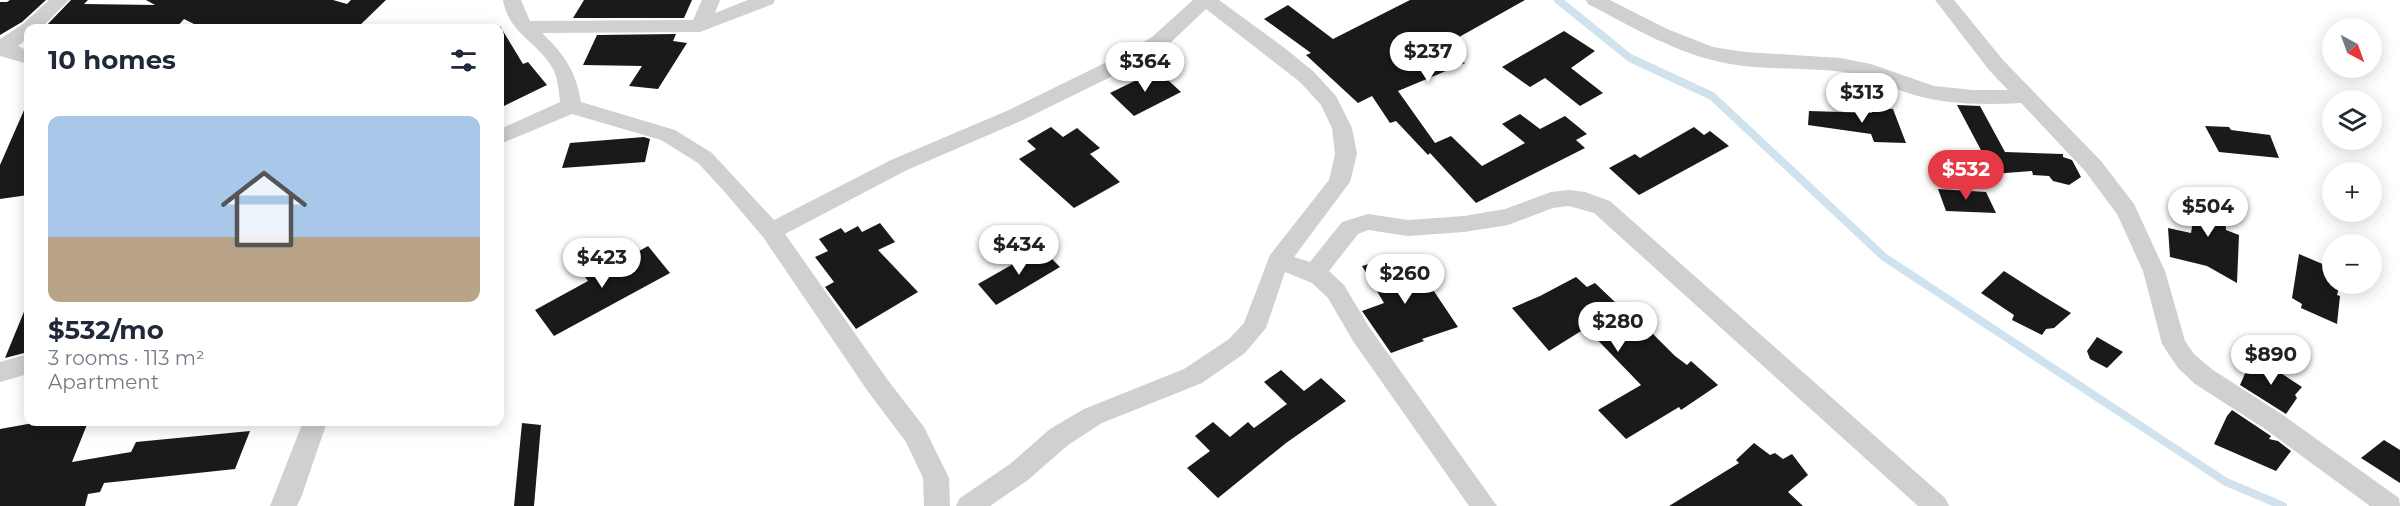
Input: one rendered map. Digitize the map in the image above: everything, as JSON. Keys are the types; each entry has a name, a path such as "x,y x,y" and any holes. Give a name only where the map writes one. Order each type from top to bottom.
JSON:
{"street":[{"path":"34,24 60,0"},
{"path":"512,0 512,7 524,27 561,65 571,106"},
{"path":"700,26 711,0"},
{"path":"524,27 700,26 766,0"},
{"path":"771,231 900,165 1016,115 1128,60 1159,42 1205,0 1307,77 1329,101 1342,128 1346,154 1339,182 1278,261 1254,328 1238,346 1193,376 1121,403 1093,416 1059,437 1020,472 969,506"},
{"path":"1595,0 1658,33 1718,55 1751,60 1854,66 1887,75 1919,90 1940,94 1984,98 2025,96"},
{"path":"1944,0 1973,39 2093,166 2126,210 2154,271 2174,344 2186,361 2204,377 2301,441 2390,506"},
{"path":"1,47 24,32"},
{"path":"1,47 24,56"},
{"path":"504,135 571,106 668,135 705,158 731,184 771,231 878,386 915,435 936,478 937,506"},
{"path":"1314,273 1350,228 1368,222 1408,228 1464,224 1508,217 1551,200 1569,198 1585,200 1602,207 1936,506"},
{"path":"1278,261 1314,273 1326,280 1392,380 1484,506"},
{"path":"0,372 24,365"},
{"path":"283,506 314,426"}],"building":[{"path":"46,0 22,22 0,35 0,2"},
{"path":"71,0 88,0 84,4 155,5 146,0 333,0 347,4 351,0 386,0 361,24 194,24 184,19 180,24 48,24"},
{"path":"584,0 692,0 684,18 573,18"},
{"path":"1410,0 1525,0 1445,45 1465,63 1398,91 1435,143 1451,136 1482,166 1525,143 1502,124 1520,114 1540,129 1565,116 1587,134 1576,140 1585,148 1476,203 1430,153 1428,155 1396,121 1390,123 1372,96 1358,103 1306,55 1311,53 1264,19 1288,5 1333,39"},
{"path":"1564,31 1595,51 1571,68 1603,93 1580,106 1545,78 1530,87 1502,67"},
{"path":"504,33 523,64 528,62 547,85 504,106"},
{"path":"676,34 673,41 687,43 658,89 629,86 642,66 583,65 597,35"},
{"path":"1157,70 1181,92 1134,116 1110,93"},
{"path":"1957,105 1980,106 2005,152 2063,154 2063,157 2072,160 2081,177 2069,185 2053,181 2049,176 2033,175 2032,171 1979,175 1967,155 1983,154"},
{"path":"1871,108 1893,109 1906,143 1874,142 1871,134 1808,125 1809,111 1872,113"},
{"path":"24,110 24,196 0,199 0,165"},
{"path":"2205,126 2229,127 2231,130 2270,135 2279,158 2219,152"},
{"path":"1051,127 1063,137 1077,128 1100,148 1090,154 1120,182 1074,208 1019,159 1036,149 1027,141"},
{"path":"1694,127 1704,135 1710,131 1729,146 1639,195 1609,168 1635,154 1640,158"},
{"path":"644,137 650,139 645,162 562,168 570,143"},
{"path":"2199,187 2223,195 2226,230 2239,235 2237,283 2207,266 2170,257 2168,228 2191,233"},
{"path":"1938,189 1986,192 1996,213 1946,211"},
{"path":"880,223 895,242 878,250 918,292 856,329 825,287 834,282 815,257 828,251 819,239 841,228 845,233 858,226 862,232"},
{"path":"648,246 670,273 554,336 535,310 588,281 580,270 611,254 618,263"},
{"path":"1041,248 1060,267 996,305 978,284"},
{"path":"1403,254 1414,271 1419,269 1458,327 1422,339 1424,341 1391,353 1362,311 1384,303 1362,266"},
{"path":"2299,254 2322,264 2322,294 2340,296 2337,324 2301,308 2302,304 2292,298"},
{"path":"2004,271 2071,313 2054,328 2046,329 2042,335 2012,320 2014,315 1981,293"},
{"path":"1576,277 1587,287 1595,283 1637,323 1640,321 1675,356 1687,365 1691,361 1718,385 1681,410 1679,407 1626,439 1598,410 1641,385 1586,328 1549,351 1512,308"},
{"path":"24,312 24,353 5,358"},
{"path":"2097,337 2123,352 2107,368 2090,359 2087,351"},
{"path":"2251,360 2265,368 2270,366 2302,387 2295,395 2297,398 2286,414 2240,385"},
{"path":"1281,370 1304,391 1321,378 1346,401 1286,443 1218,498 1187,468 1210,451 1195,436 1213,422 1230,437 1248,422 1254,428 1287,404 1264,382"},
{"path":"2232,410 2271,436 2269,439 2278,441 2291,451 2276,471 2214,444"},
{"path":"522,423 541,425 534,506 514,506"},
{"path":"24,425 86,426 72,462 131,452 136,442 250,431 235,469 104,483 100,492 88,494 85,506 0,506 0,429"},
{"path":"2384,440 2400,450 2400,483 2361,458"},
{"path":"1754,443 1770,455 1775,453 1783,459 1792,454 1808,475 1788,492 1803,506 1669,506 1739,463 1736,460"}],"waterway":[{"path":"1558,0 1630,58 1712,96 1884,257 2226,482 2283,506"}]}
